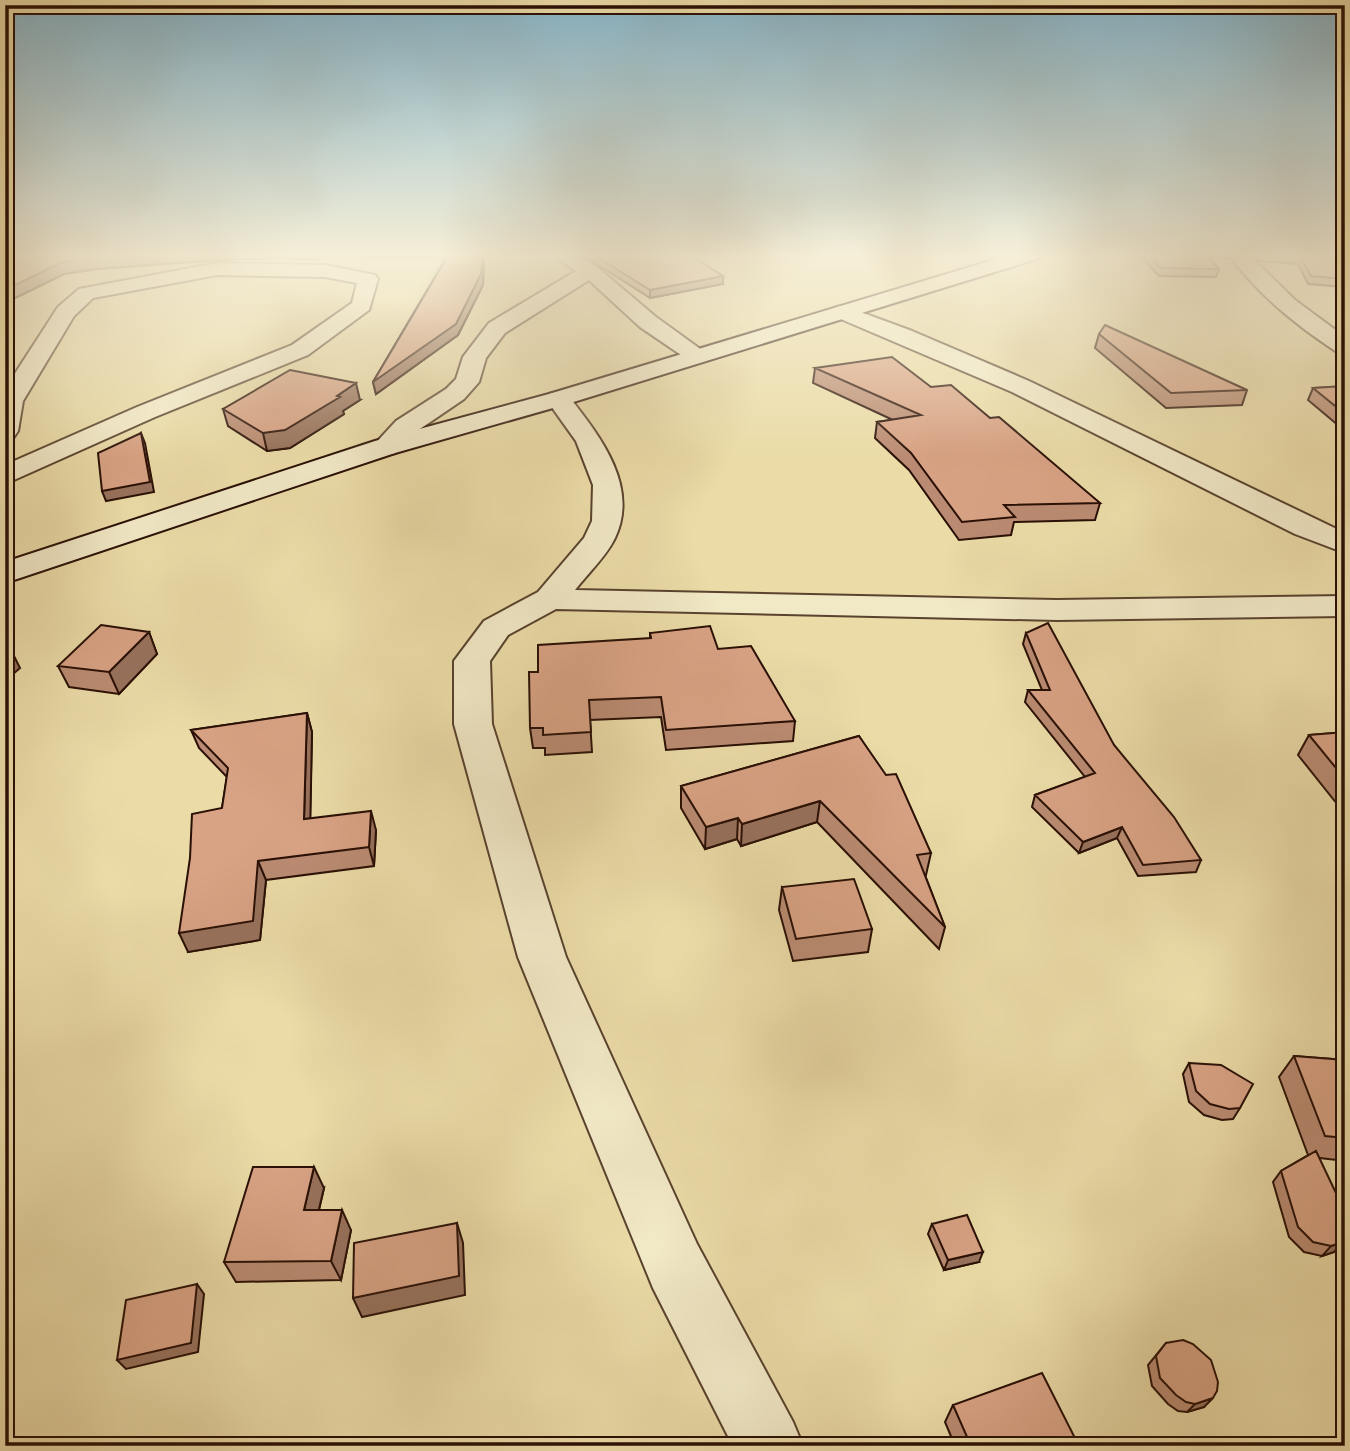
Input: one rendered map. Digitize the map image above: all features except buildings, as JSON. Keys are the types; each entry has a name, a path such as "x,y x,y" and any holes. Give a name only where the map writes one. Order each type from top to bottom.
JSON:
{"street":[{"path":"5,431 10,401 60,322"},
{"path":"5,476 146,412 300,349 339,322"},
{"path":"384,447 413,421 455,394 467,382 475,357 497,328 507,322"},
{"path":"648,322 698,356"},
{"path":"5,573 384,447 558,399 812,322"},
{"path":"870,322 926,343 1076,410 1306,528 1345,544"},
{"path":"1308,322 1345,347"},
{"path":"558,399 589,440 607,485 607,521 598,541 550,599 496,628 472,661 473,724 541,957 675,1266 769,1446"},
{"path":"550,599 1057,610 1345,606"}]}
